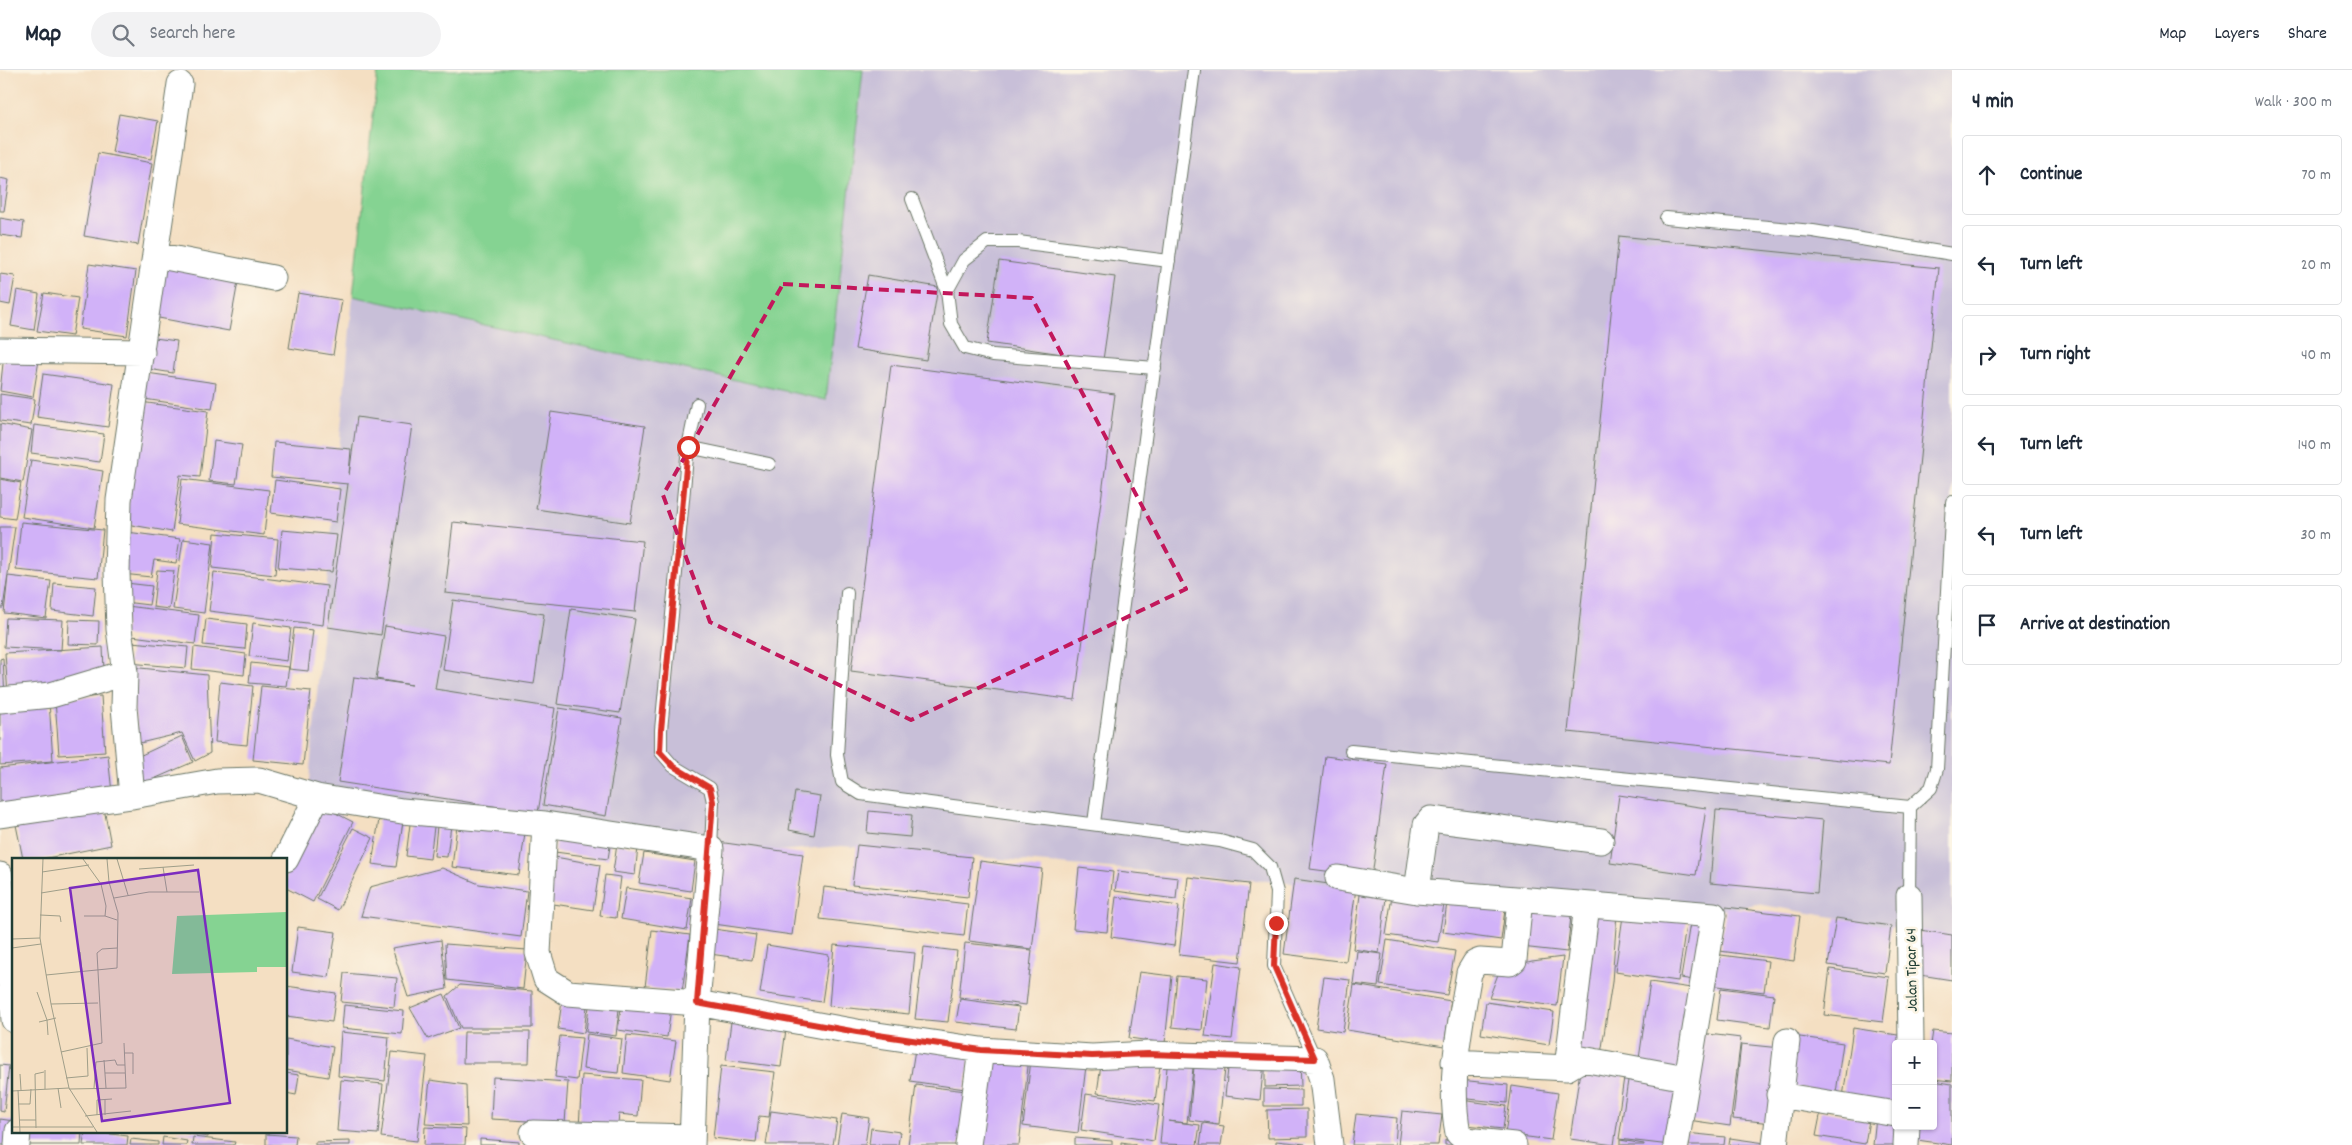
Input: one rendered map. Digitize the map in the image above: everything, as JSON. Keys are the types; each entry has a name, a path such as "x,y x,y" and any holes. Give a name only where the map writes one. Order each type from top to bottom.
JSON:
{"street":[{"path":"132,796 124,707 124,673 119,629 117,572 119,500 180,84"},
{"path":"155,255 273,278"},
{"path":"0,350 142,352"},
{"path":"0,700 51,695 124,673"},
{"path":"0,815 132,796 217,781 259,780 317,797 418,814 545,824 711,849 697,1003 692,1141 533,1132"},
{"path":"286,858 317,797"},
{"path":"1416,891 1426,825 1431,819 1601,841"},
{"path":"545,824 538,953 546,979 568,993 697,1003 857,1032 981,1050 1092,1056 1148,1054 1315,1059 1322,1079 1330,1145"},
{"path":"1338,878 1416,891 1714,915 1676,1145"},
{"path":"4,882 12,992"},
{"name":"Jalan Tipar 64","path":"1909,896 1911,1040"},
{"path":"1514,1145 1466,1140 1458,1133 1455,1120 1454,1062 1469,974 1475,963 1480,961 1510,963 1514,960 1520,899"},
{"path":"1567,1068 1587,905"},
{"path":"1775,1145 1779,1095 1787,1040"},
{"path":"968,1145 981,1050"},
{"path":"1454,1062 1567,1068 1582,1059 1686,1078"},
{"path":"1779,1095 1892,1113"},
{"path":"1906,1145 1907,1130"},
{"path":"17,1145 18,1132"}],"lane":[{"path":"1094,824 1194,70"},
{"path":"912,199 947,291 951,324 965,348 993,356 1155,368"},
{"path":"1666,218 1813,231 1952,254"},
{"path":"947,291 964,260 987,242 1018,242 1169,262"},
{"path":"697,404 688,447 660,752 673,766 710,788 713,802 711,849"},
{"path":"688,447 769,464"},
{"path":"1909,896 1910,807 1930,788 1937,769 1952,502"},
{"path":"847,593 838,755 842,782 861,794 1220,841 1253,850 1270,867 1277,892 1274,966 1315,1059"},
{"path":"1351,751 1910,807"}],"highlighted area":[{"path":"783,284 1032,298 1186,589 911,720 710,622 663,495"}],"shaded area":[{"path":"863,70 1952,70 1952,937 1757,904 1666,920 1280,882 842,846 775,851 308,792 353,296 826,400"}],"green space":[{"path":"378,70 863,70 826,400 353,296"}],"building":[{"path":"119,114 158,121 151,159 112,152"},
{"path":"98,153 152,163 138,245 84,236"},
{"path":"0,178 9,180 4,211 0,211"},
{"path":"0,218 24,222 22,238 0,235"},
{"path":"1619,236 1939,268 1889,765 1568,732"},
{"path":"158,261 239,276 229,331 148,316"},
{"path":"999,261 1115,277 1103,360 987,343"},
{"path":"89,264 136,271 127,336 80,329"},
{"path":"0,274 15,276 10,305 0,303"},
{"path":"868,275 938,287 926,360 855,349"},
{"path":"17,290 39,294 34,330 11,326"},
{"path":"44,293 78,298 72,336 37,331"},
{"path":"298,293 342,300 333,355 289,348"},
{"path":"147,337 177,341 173,373 142,368"},
{"path":"4,354 39,360 33,397 0,391"},
{"path":"891,365 1115,394 1075,700 851,671"},
{"path":"140,372 216,383 212,409 137,398"},
{"path":"43,374 114,384 108,427 37,417"},
{"path":"0,394 35,399 31,425 0,421"},
{"path":"140,402 208,411 200,477 180,475 172,532 126,524"},
{"path":"551,412 645,426 630,523 536,509"},
{"path":"357,417 412,425 381,635 328,627 348,484 271,477 274,442 351,449 349,475"},
{"path":"0,424 32,430 23,482 0,478"},
{"path":"34,425 104,434 100,462 31,453"},
{"path":"214,441 242,445 236,484 209,481"},
{"path":"31,460 103,471 94,528 22,517"},
{"path":"0,479 21,483 15,519 0,517"},
{"path":"182,479 269,490 264,535 177,524"},
{"path":"275,480 340,489 336,522 271,513"},
{"path":"21,522 103,530 98,578 16,570"},
{"path":"453,522 643,541 635,612 445,593"},
{"path":"0,527 15,527 3,608 0,608"},
{"path":"282,530 337,535 332,572 278,568"},
{"path":"127,532 180,539 176,563 154,560 151,577 122,574"},
{"path":"215,533 278,539 275,575 212,568"},
{"path":"183,539 213,543 204,613 173,609"},
{"path":"157,570 174,571 169,609 153,607"},
{"path":"214,572 327,586 323,625 209,611"},
{"path":"8,576 51,581 46,618 4,613"},
{"path":"54,583 96,587 93,616 52,611"},
{"path":"126,583 152,586 149,605 124,602"},
{"path":"453,600 544,614 534,684 443,670"},
{"path":"127,606 199,615 195,644 124,635"},
{"path":"571,609 635,619 620,713 557,704"},
{"path":"6,618 63,620 61,650 4,647"},
{"path":"206,619 247,624 245,649 203,645"},
{"path":"69,620 99,621 98,645 68,644"},
{"path":"253,623 291,628 287,661 249,656"},
{"path":"385,626 444,636 435,689 555,708 538,813 338,782 354,677 412,685 376,679"},
{"path":"294,628 313,630 308,671 289,669"},
{"path":"131,642 188,647 186,668 129,663"},
{"path":"103,647 104,671 8,695 5,653"},
{"path":"194,647 246,654 244,675 192,669"},
{"path":"3,658 5,699 0,699 0,659"},
{"path":"251,663 289,667 286,686 249,683"},
{"path":"131,667 207,675 210,753 195,761 182,733 140,743 132,698"},
{"path":"220,682 253,686 247,745 215,742"},
{"path":"261,686 311,691 303,765 253,760"},
{"path":"101,696 105,752 59,755 55,700"},
{"path":"49,701 53,761 0,765 0,705"},
{"path":"559,708 622,718 606,816 543,805"},
{"path":"182,736 193,762 140,785 135,758"},
{"path":"108,755 112,793 0,807 0,768"},
{"path":"1325,756 1387,764 1372,877 1310,869"},
{"path":"795,792 820,796 814,835 789,830"},
{"path":"1619,795 1706,808 1696,875 1610,863"},
{"path":"314,802 353,822 313,902 288,889 288,858 286,858"},
{"path":"103,803 111,845 47,858 23,858 15,820"},
{"path":"1716,810 1823,820 1817,893 1710,883"},
{"path":"869,811 912,815 910,837 867,833"},
{"path":"380,813 404,815 396,867 372,864"},
{"path":"411,816 435,819 430,859 406,856"},
{"path":"438,816 452,817 447,857 434,856"},
{"path":"458,817 526,826 519,875 452,867"},
{"path":"353,828 373,838 338,910 317,899"},
{"path":"557,832 611,840 608,859 555,852"},
{"path":"718,842 803,854 792,935 707,923"},
{"path":"617,844 638,847 635,875 613,872"},
{"path":"857,845 972,857 968,897 852,885"},
{"path":"644,853 695,861 691,891 639,883"},
{"path":"555,857 600,865 593,910 547,903"},
{"path":"980,861 1042,869 1032,949 969,941"},
{"path":"442,868 479,884 527,891 521,937 361,916 370,887"},
{"path":"1079,868 1113,872 1107,932 1073,929"},
{"path":"1118,871 1178,878 1176,899 1115,891"},
{"path":"605,875 621,877 616,918 600,916"},
{"path":"1188,877 1249,884 1240,962 1179,955"},
{"path":"1294,879 1356,888 1346,962 1284,954"},
{"path":"824,887 968,904 964,936 820,919"},
{"path":"1361,887 1387,890 1379,953 1353,949"},
{"path":"626,888 692,898 687,930 621,919"},
{"path":"1448,895 1506,902 1501,940 1443,932"},
{"path":"1392,896 1444,904 1438,942 1386,935"},
{"path":"1116,897 1179,906 1174,946 1111,937"},
{"path":"1525,902 1572,907 1567,952 1521,947"},
{"path":"1726,907 1800,916 1794,961 1720,951"},
{"path":"1624,909 1687,918 1678,981 1615,972"},
{"path":"1590,910 1617,913 1612,982 1601,1054 1572,1051"},
{"path":"1691,917 1710,920 1700,981 1681,978"},
{"path":"1836,918 1891,926 1885,973 1828,965"},
{"path":"298,927 336,932 329,977 292,972"},
{"path":"707,928 756,935 752,960 703,953"},
{"path":"652,930 690,935 682,992 645,987"},
{"path":"1920,930 1952,935 1952,980 1914,974"},
{"path":"441,940 447,989 408,997 392,948"},
{"path":"1387,940 1455,951 1447,995 1380,985"},
{"path":"965,943 1032,950 1026,1005 959,997"},
{"path":"445,944 527,950 523,989 447,980"},
{"path":"767,945 829,955 822,1002 760,993"},
{"path":"834,945 915,953 909,1014 829,1006"},
{"path":"924,947 957,951 948,1022 915,1019"},
{"path":"1357,951 1382,954 1378,987 1353,984"},
{"path":"1713,954 1768,961 1764,992 1709,985"},
{"path":"1563,957 1557,1006 1489,998 1500,969 1532,961"},
{"path":"1215,963 1241,967 1232,1039 1205,1036"},
{"path":"1830,969 1889,977 1883,1022 1824,1015"},
{"path":"1139,972 1172,976 1165,1043 1129,1038"},
{"path":"344,973 397,978 394,1007 341,1002"},
{"path":"1177,976 1207,979 1202,1030 1172,1027"},
{"path":"1324,977 1350,980 1343,1032 1316,1028"},
{"path":"1650,982 1691,988 1679,1072 1638,1066"},
{"path":"460,985 532,991 532,1028 461,1028 447,996"},
{"path":"1354,985 1451,1001 1444,1046 1347,1030"},
{"path":"288,986 336,993 332,1022 288,1016"},
{"path":"1721,988 1774,995 1770,1027 1717,1020"},
{"path":"444,994 459,1028 428,1039 410,1008"},
{"path":"563,994 588,997 584,1033 558,1029"},
{"path":"590,997 620,1000 616,1036 586,1032"},
{"path":"960,999 1019,1007 1016,1029 956,1022"},
{"path":"622,1001 671,1008 667,1037 618,1030"},
{"path":"1486,1002 1554,1012 1549,1045 1481,1034"},
{"path":"344,1005 404,1011 402,1034 342,1028"},
{"path":"731,1022 786,1029 781,1067 726,1060"},
{"path":"1853,1028 1904,1036 1904,1040 1892,1040 1892,1104 1843,1097"},
{"path":"1933,1031 1952,1033 1952,1081 1937,1079 1937,1040 1932,1040"},
{"path":"341,1032 389,1037 385,1081 338,1076"},
{"path":"464,1032 530,1032 529,1063 463,1063"},
{"path":"1700,1033 1741,1038 1730,1126 1688,1120"},
{"path":"587,1034 622,1039 618,1073 583,1069"},
{"path":"627,1035 676,1041 670,1080 623,1073"},
{"path":"560,1036 582,1038 577,1080 555,1077"},
{"path":"1793,1036 1843,1043 1836,1093 1786,1086"},
{"path":"288,1039 333,1047 328,1077 288,1070"},
{"path":"916,1043 971,1051 965,1089 910,1081"},
{"path":"1741,1044 1780,1048 1772,1123 1733,1119"},
{"path":"392,1052 427,1056 417,1141 381,1137"},
{"path":"984,1053 1029,1058 1019,1145 973,1145"},
{"path":"1168,1056 1194,1059 1187,1123 1168,1121 1200,1125 1197,1145 1160,1144"},
{"path":"1195,1056 1226,1060 1219,1124 1189,1120"},
{"path":"1102,1058 1160,1066 1155,1101 1097,1093"},
{"path":"1229,1059 1264,1063 1260,1100 1225,1096"},
{"path":"1031,1060 1086,1066 1078,1133 1023,1126"},
{"path":"1300,1062 1301,1086 1265,1087 1265,1063"},
{"path":"1581,1064 1625,1071 1614,1145 1570,1139"},
{"path":"0,1065 9,1066 4,1112 0,1111"},
{"path":"721,1066 775,1072 769,1117 759,1116 756,1143 713,1138"},
{"path":"288,1073 299,1075 296,1095 288,1093"},
{"path":"1629,1074 1679,1081 1670,1145 1619,1139"},
{"path":"582,1075 641,1080 638,1116 619,1114 617,1132 579,1128"},
{"path":"493,1077 568,1082 565,1123 491,1119"},
{"path":"341,1080 383,1084 378,1134 337,1131"},
{"path":"430,1080 466,1085 467,1126 425,1124"},
{"path":"1460,1080 1508,1085 1507,1103 1459,1098"},
{"path":"1937,1082 1952,1084 1952,1145 1910,1139 1911,1130 1937,1130"},
{"path":"916,1085 966,1091 959,1145 908,1145"},
{"path":"1512,1086 1558,1093 1551,1140 1505,1134"},
{"path":"1264,1089 1301,1090 1301,1106 1264,1106"},
{"path":"1086,1094 1159,1105 1154,1141 1081,1130"},
{"path":"1461,1100 1506,1106 1503,1129 1458,1124"},
{"path":"1307,1109 1307,1137 1268,1138 1267,1110"},
{"path":"771,1111 837,1120 833,1145 766,1145"},
{"path":"1402,1111 1442,1115 1438,1145 1398,1145"},
{"path":"1821,1111 1869,1120 1865,1144 1816,1136"},
{"path":"842,1114 869,1118 865,1145 837,1145"},
{"path":"1356,1114 1397,1118 1395,1145 1352,1145"},
{"path":"1876,1117 1892,1118 1892,1130 1896,1130 1897,1145 1873,1145"},
{"path":"0,1119 12,1121 11,1145 0,1145"},
{"path":"1203,1123 1224,1126 1221,1145 1200,1145"},
{"path":"425,1127 466,1129 465,1145 424,1145"},
{"path":"871,1128 900,1132 898,1145 869,1145"},
{"path":"19,1132 82,1132 81,1145 19,1145"},
{"path":"85,1132 128,1136 127,1145 83,1145"},
{"path":"181,1132 209,1132 208,1137"},
{"path":"1686,1133 1725,1137 1724,1145 1684,1145"},
{"path":"266,1134 296,1136 295,1145 266,1145"},
{"path":"163,1137 187,1141 186,1145 162,1145"},
{"path":"193,1137 235,1142 234,1145 192,1145"},
{"path":"1075,1138 1112,1141 1112,1145 1075,1145"},
{"path":"1730,1138 1772,1144 1772,1145 1729,1145"},
{"path":"131,1139 158,1142 158,1145 130,1145"},
{"path":"480,1139 519,1142 519,1145 480,1145"},
{"path":"1445,1140 1471,1144 1471,1145 1445,1145"},
{"path":"1620,1140 1644,1144 1644,1145 1620,1145"},
{"path":"350,1141 350,1145 315,1145 315,1142"},
{"path":"1276,1141 1305,1144 1305,1145 1276,1145"},
{"path":"1121,1142 1135,1144 1135,1145 1121,1145"}],"route":[{"path":"688,447 660,752 673,766 710,788 713,802 711,849 697,1003 857,1032 981,1050 1092,1056 1148,1054 1315,1059 1274,966 1276,923"}]}
